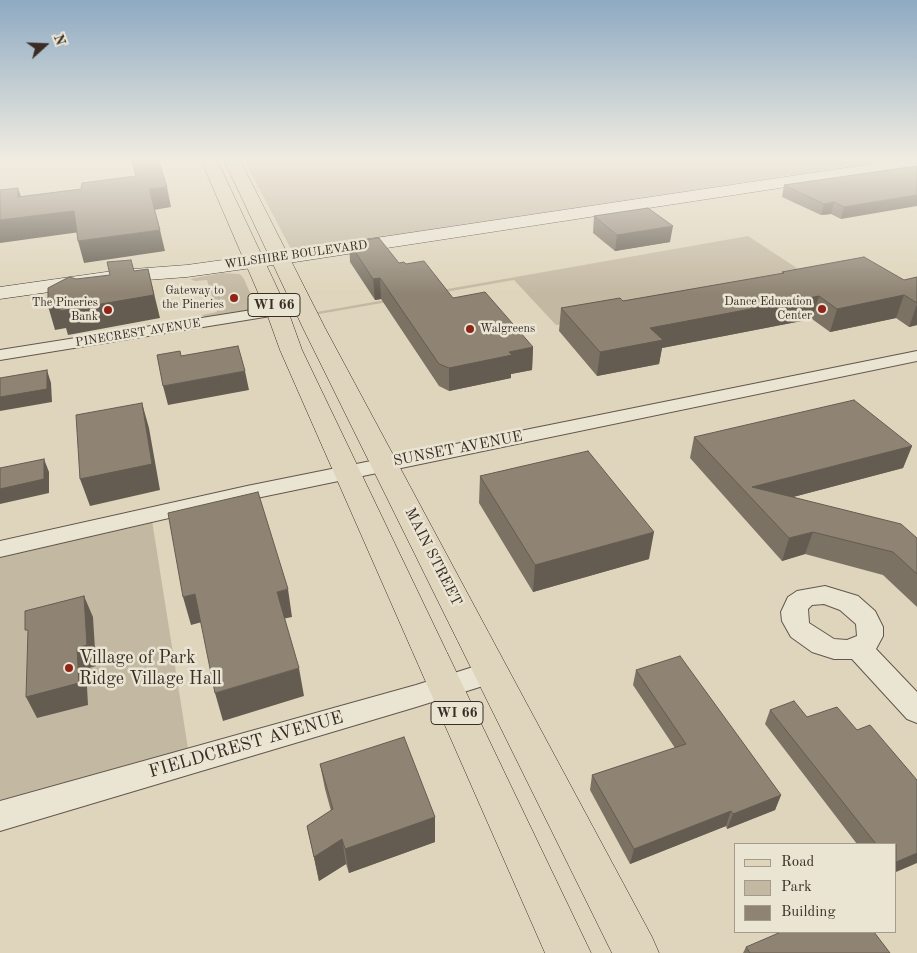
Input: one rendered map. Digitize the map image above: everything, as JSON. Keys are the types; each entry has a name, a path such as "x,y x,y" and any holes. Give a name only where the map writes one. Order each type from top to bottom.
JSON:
{"main road":[{"name":"WI 66","path":"229,204 277,312 291,350 568,953"},
{"name":"MAIN STREET","path":"254,204 314,328 386,464 636,953"}],"street":[{"name":"WILSHIRE BOULEVARD","path":"0,293 120,276 187,271 281,258 636,204"},
{"name":"PINECREST AVENUE","path":"0,355 277,312"},
{"name":"SUNSET AVENUE","path":"0,549 347,472 917,356"},
{"path":"858,648 917,711"},
{"name":"FIELDCREST AVENUE","path":"0,816 492,672"}],"green space":[{"path":"267,204 597,204 292,251"},
{"path":"748,236 812,278 556,325 514,280 319,314 317,312"},
{"path":"222,273 240,274 255,304 254,307 240,313 206,318 202,315 217,312 207,280 195,281 190,279"},
{"path":"151,514 190,761 0,816 0,549"}],"building":[{"path":"0,204 153,204 160,230 78,241 74,211 0,220"},
{"path":"839,204 859,204 844,207"},
{"path":"648,208 673,226 617,235 594,216"},
{"path":"379,238 399,263 404,262 406,264 424,261 453,298 485,292 533,347 509,352 512,355 449,368 439,364 380,278 373,279 349,242"},
{"path":"864,257 904,280 917,277 917,303 904,295 837,309 819,296 650,328 663,340 600,352 561,308 620,298 623,301"},
{"path":"131,260 134,271 148,269 154,295 60,311 60,304 48,306 48,288 69,277 76,279 110,275 107,262"},
{"path":"238,346 245,371 163,386 157,355 180,351 181,356"},
{"path":"47,370 47,389 0,397 0,378"},
{"path":"854,400 912,446 752,487 901,524 917,538 917,574 893,552 813,532 789,538 694,437"},
{"path":"142,403 152,464 80,479 76,415"},
{"path":"588,451 654,532 535,565 480,476"},
{"path":"44,459 44,479 0,489 0,468"},
{"path":"258,492 288,589 277,592 299,668 215,693 195,594 183,597 168,513"},
{"path":"84,596 87,645 77,648 79,683 26,697 28,630 25,630 25,611"},
{"path":"680,656 781,795 733,814 731,811 634,849 592,775 686,744 636,670"},
{"path":"794,701 807,717 837,707 857,730 870,725 917,780 917,853 897,862 897,843 875,843 770,710"},
{"path":"404,737 435,817 345,849 342,839 314,857 307,826 333,809 320,764"},
{"path":"779,933 875,933 890,953 750,953 746,947"}],"place":[{"name":"Gateway to the Pineries","path":"234,298"},
{"name":"Dance Education Center","path":"822,309"},
{"name":"The Pineries Bank","path":"108,310"},
{"name":"Walgreens","path":"470,329"},
{"name":"Village of Park Ridge Village Hall","path":"69,668"}]}
